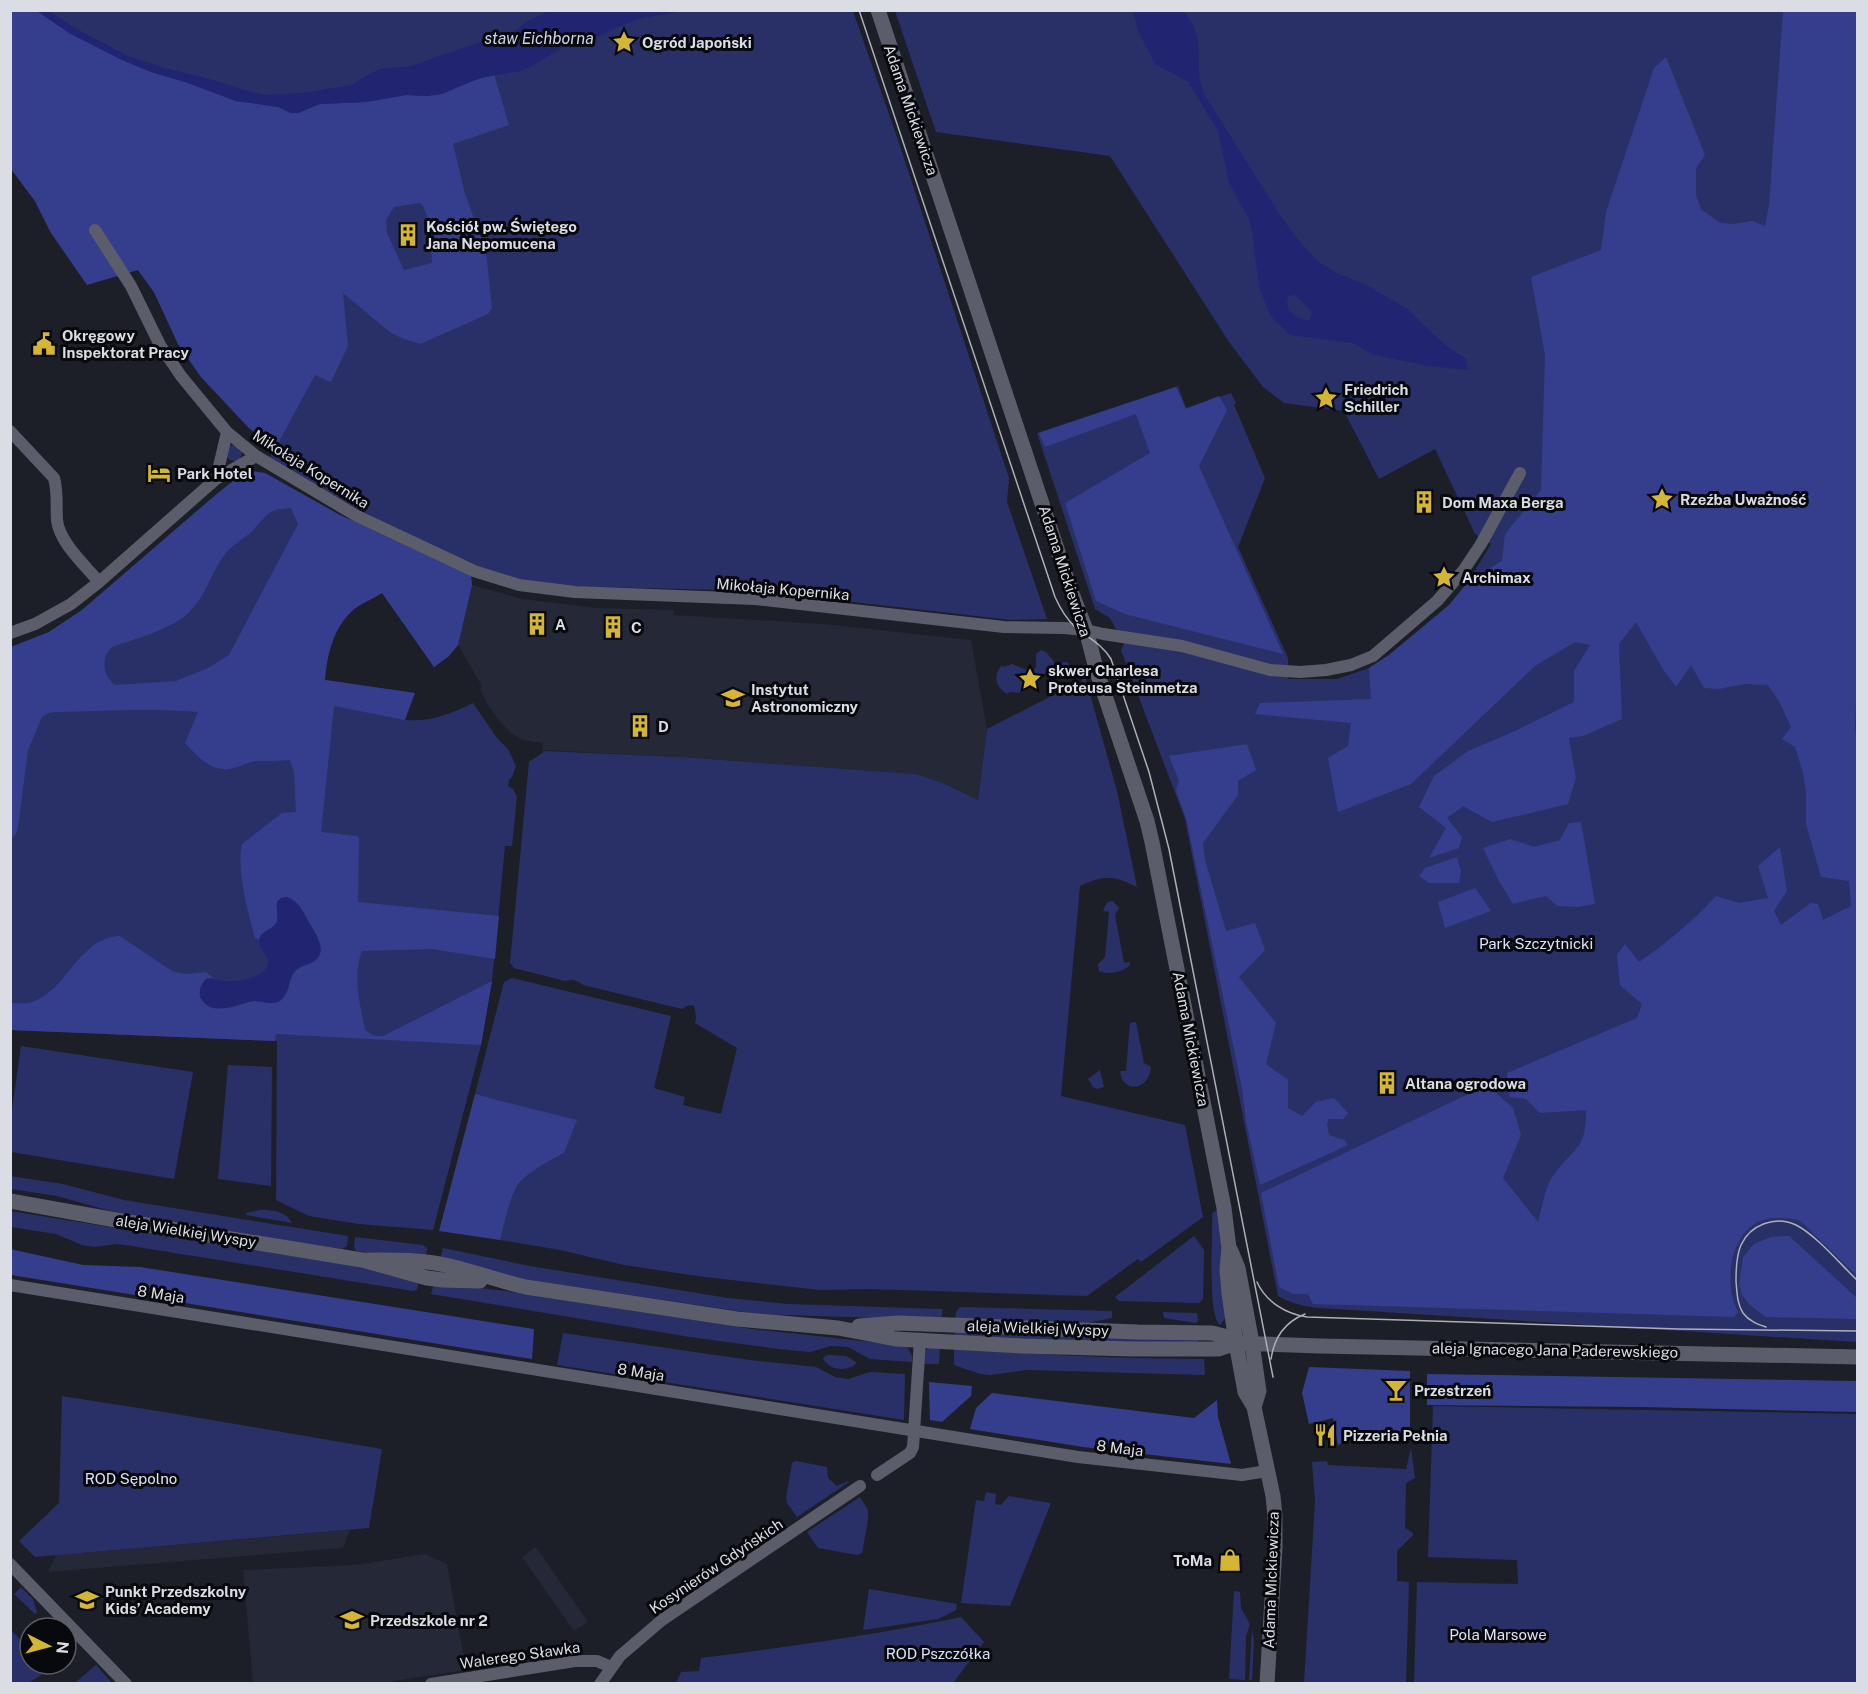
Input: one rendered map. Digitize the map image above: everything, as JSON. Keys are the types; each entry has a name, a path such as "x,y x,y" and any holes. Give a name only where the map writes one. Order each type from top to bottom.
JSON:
{"main road":[{"name":"Adama Mickiewicza","path":"878,10 1071,591 1086,630 1097,672 1152,842 1224,1208 1229,1248 1227,1270 1236,1343 1245,1392 1254,1407 1275,1516 1267,1683"},
{"name":"aleja Wielkiej Wyspy","path":"10,1201 362,1260 414,1275 443,1280 501,1282 737,1319 838,1328 896,1339 1023,1346 1198,1350 1219,1349 1236,1343 1252,1343"},
{"name":"Adama Mickiewicza","path":"1229,1248 1238,1268 1252,1343 1259,1391 1254,1407"},
{"name":"aleja Wielkiej Wyspy","path":"838,1328 898,1323 1212,1333 1228,1337 1236,1343"},
{"name":"aleja Ignacego Jana Paderewskiego","path":"1252,1343 1857,1357"}],"street":[{"name":"Mikołaja Kopernika","path":"95,230 131,286 160,345 181,376 227,432 256,456 368,521 474,571 519,585 575,592 784,602 1004,627 1086,630 1182,646 1270,670 1300,672 1351,665 1373,656 1437,601 1475,554 1520,473"},
{"path":"10,431 54,478 57,487 57,522 61,536 99,582"},
{"path":"216,479 227,432"},
{"path":"10,633 35,624 62,610 99,582 216,479 256,456"},
{"name":"8 Maja","path":"10,1284 1077,1457 1242,1475 1268,1471"},
{"path":"877,1475 910,1453 913,1447 920,1340"},
{"name":"Kosynierów Gdyńskich","path":"600,1683 620,1656 662,1620 860,1486"},
{"path":"12,1568 126,1683"},
{"name":"Walerego Sławka","path":"431,1683 575,1661 597,1661 610,1667"}],"shaded area":[{"path":"10,11 37,11 69,33 151,72 236,101 278,107 291,113 298,113 320,104 366,102 406,95 428,96 494,74 509,125 453,144 465,194 486,252 492,308 488,314 420,344 391,333 343,293 348,346 331,382 315,375 275,449 249,428 201,377 178,344 154,292 138,270 87,285 51,233 35,201 11,169","holes":["420,203 436,240 431,245 432,263 404,270 387,233 386,220 394,207"]},
{"path":"1783,11 1857,11 1858,645 1855,727 1858,754 1857,1276 1800,1221 1777,1218 1762,1220 1740,1239 1731,1268 1733,1299 1738,1312 1734,1317 1313,1304 1308,1294 1293,1294 1279,1287 1261,1193 1487,1085 1513,1108 1521,1135 1503,1178 1538,1222 1550,1180 1581,1142 1586,1123 1586,1110 1540,1113 1526,1099 1510,1097 1507,1073 1637,1018 1642,1004 1620,985 1617,955 1625,944 1639,962 1679,931 1716,896 1739,903 1768,898 1758,866 1780,847 1787,891 1774,911 1781,925 1811,903 1818,904 1823,920 1851,906 1849,881 1821,877 1806,824 1806,792 1803,773 1795,747 1782,739 1791,727 1779,701 1768,685 1744,684 1719,689 1704,688 1691,665 1676,687 1664,671 1636,622 1619,644 1622,719 1583,736 1569,738 1576,778 1568,804 1492,822 1463,806 1447,818 1462,837 1459,848 1429,858 1446,828 1419,807 1434,776 1468,751 1574,702 1574,671 1590,645 1575,642 1535,666 1411,784 1338,812 1328,758 1348,746 1351,723 1255,714 1260,703 1371,699 1369,668 1389,655 1449,605 1468,582 1502,561 1505,534 1541,490 1545,355 1531,277 1601,250 1606,212 1654,68 1666,57 1705,155 1696,168 1696,195 1701,209 1720,223 1734,224 1752,221 1765,226 1769,205"},
{"path":"1176,387 1186,409 1219,396 1227,410 1199,466 1283,654 1125,614 1096,601 1065,503 1150,453 1136,414 1045,447 1039,433"},
{"path":"251,471 265,473 338,514 471,576 472,585 458,645 449,656 434,667 382,593 356,608 340,625 329,652 325,680 415,693 405,720 334,706 321,832 359,838 358,902 499,916 495,959 432,949 362,951 359,961 357,980 365,1030 374,1036 383,1036 492,981 481,1045 276,1034 275,1041 11,1030 11,1003 29,1003 42,997 54,988 83,955 105,939 120,936 172,971 186,974 206,972 213,978 206,979 200,987 200,998 227,1008 254,1001 278,1002 286,995 295,971 311,963 318,937 307,919 287,897 277,902 275,925 259,940 255,938 242,878 242,844 282,813 296,812 294,772 290,760 256,761 229,769 210,765 185,743 198,712 145,710 56,712 42,717 28,750 18,827 11,839 11,647 49,632 82,610 238,477","holes":["291,508 298,524 229,655 208,668 176,681 115,685 111,681 104,667 108,651 112,647 159,630 185,616 198,602 225,554 267,515 276,510"]},
{"name":"Instytut Astronomiczny","path":"472,585 523,599 597,608 674,610 674,615 823,624 971,640 987,729 978,800 943,783 916,774 680,757 545,750 542,752 543,743 523,740 501,723 489,707 480,690 482,686 458,645"},
{"path":"1247,744 1256,770 1238,781 1238,795 1203,843 1205,860 1226,931 1255,923 1265,950 1239,977 1276,1023 1266,1064 1288,1080 1288,1108 1302,1116 1316,1102 1334,1098 1348,1113 1343,1119 1329,1119 1327,1124 1329,1135 1344,1140 1348,1145 1260,1185 1186,818 1176,790 1179,781 1169,756"},
{"path":"1581,822 1595,904 1578,907 1557,906 1546,896 1513,904 1483,848 1510,839 1534,847 1560,840 1569,823"},
{"path":"1457,857 1461,872 1459,883 1429,883 1419,876 1425,868"},
{"path":"1475,888 1491,911 1445,928 1438,902"},
{"path":"475,1094 577,1120 564,1153 520,1182 511,1201 500,1240 439,1231"},
{"path":"1789,1236 1857,1298 1857,1319 1766,1317 1750,1305 1742,1295 1739,1284 1743,1257 1754,1244 1771,1237"},
{"path":"10,1249 83,1265 140,1267 534,1329 532,1359 11,1275"},
{"path":"1309,1367 1410,1371 1410,1437 1355,1430 1338,1446 1333,1418 1309,1424 1302,1393"},
{"path":"1427,1374 1857,1381 1857,1412 1427,1405"},
{"path":"929,1382 972,1386 971,1396 942,1422 930,1420"},
{"path":"992,1393 1194,1418 1217,1400 1218,1417 1231,1464 1083,1447 970,1429 976,1408"},
{"path":"350,1530 343,1548 48,1572 56,1555"},
{"path":"536,1547 588,1622 574,1631 522,1557"},
{"name":"Przedszkole nr 2","path":"425,1554 447,1564 466,1670 381,1683 253,1683 243,1570 355,1565"}],"green space":[{"path":"10,11 853,11 898,140 1009,478 1007,502 1047,619 1011,620 758,591 566,586 516,579 461,560 385,524 269,459 274,449 249,428 201,377 178,344 154,292 99,218 51,233 35,201 11,169"},
{"name":"Park Szczytnicki","path":"895,11 1857,11 1857,1342 1319,1308 1298,1304 1278,1296 1185,819 1121,650 1124,644 1110,618 1095,609 1037,433 1178,386 1186,408 1231,393 1265,478 1238,547 1288,658 1288,679 1337,679 1369,668 1389,655 1449,605 1468,582 1491,544 1475,534 1435,449 1379,479 1344,411 1284,403 1263,387 1229,342 1110,156 936,132"},
{"path":"234,445 242,453 234,461 226,453"},
{"path":"251,471 265,473 338,514 471,576 472,585 458,645 449,656 434,667 382,592 353,610 340,625 329,651 325,680 415,693 405,720 424,720 440,716 473,703 497,738 508,749 516,766 508,786 513,789 517,797 512,846 505,846 492,981 481,1045 433,1230 359,1224 309,1216 276,1200 277,1041 11,1030 11,647 49,632 82,610 212,498 238,477"},
{"path":"1041,650 1046,652 1055,663 1067,662 1071,667 1068,674 1042,675 1022,693 1009,692 1008,694 998,685 996,677 1002,665 1003,667 1012,664 1033,671 1036,667 1036,654"},
{"path":"1085,676 1117,791 1137,887 1121,880 1108,878 1080,886 1061,1096 1185,1125 1203,1217 1141,1262 1138,1259 1087,1296 870,1289 820,1290 624,1265 560,1250 500,1240 511,1201 520,1182 564,1153 576,1120 475,1094 504,982 512,978 671,1016 654,1088 685,1097 683,1105 721,1114 737,1048 695,1023 694,1006 689,1005 682,1009 583,985 574,980 565,981 514,968 510,963 529,762 545,751 680,757 916,774 943,783 978,800 987,729 1080,683"},
{"path":"1113,901 1119,908 1115,915 1124,963 1130,962 1130,965 1120,971 1107,973 1099,971 1098,964 1105,957 1109,912 1103,911 1107,902"},
{"path":"1136,1022 1144,1063 1151,1067 1146,1081 1136,1087 1125,1083 1120,1071 1126,1071 1130,1023"},
{"path":"21,1046 193,1072 174,1179 11,1152 11,1117"},
{"path":"228,1065 272,1067 271,1186 218,1179"},
{"path":"1100,1070 1104,1087 1097,1089 1088,1079"},
{"path":"10,1176 63,1184 124,1200 348,1236 347,1246 342,1249 129,1215 57,1196 11,1189"},
{"path":"259,1210 278,1212 290,1219 292,1223 246,1215 246,1213"},
{"path":"1218,1210 1223,1249 1226,1317 1220,1325 1213,1306 1212,1291 1212,1215"},
{"path":"10,1211 355,1266 419,1281 417,1290 413,1291 125,1245 94,1247 82,1245 56,1234 11,1227"},
{"path":"1194,1236 1204,1250 1203,1299 1199,1303 1119,1301 1115,1297"},
{"path":"355,1237 423,1245 427,1248 426,1258 356,1251"},
{"path":"443,1248 530,1266 728,1298 788,1304 943,1309 941,1320 758,1314 516,1278 440,1260"},
{"path":"434,1283 506,1291 752,1329 899,1345 908,1348 912,1362 870,1359 848,1347 831,1346 810,1352 690,1337 431,1294"},
{"path":"960,1307 1112,1311 1112,1318 1088,1323 955,1319"},
{"path":"1163,1312 1197,1313 1198,1321 1196,1323 1164,1318"},
{"path":"955,1330 1198,1340 1198,1344 955,1337"},
{"path":"563,1333 750,1360 816,1367 835,1377 848,1379 870,1372 905,1374 904,1420 557,1365"},
{"path":"928,1347 940,1347 939,1364 924,1364 924,1353"},
{"path":"954,1347 1079,1356 1204,1359 1205,1375 1027,1370 990,1375 980,1374 954,1365"},
{"path":"830,1355 846,1356 856,1362 855,1365 842,1369 834,1368 823,1359"},
{"name":"ROD Sępolno","path":"62,1396 382,1449 369,1528 35,1557 19,1541 59,1503"},
{"name":"Pola Marsowe","path":"1433,1406 1857,1414 1857,1683 1414,1683 1417,1582 1518,1584 1517,1560 1428,1557"},
{"path":"1411,1448 1415,1478 1406,1483 1405,1528 1413,1535 1397,1551 1397,1581 1409,1582 1406,1683 1304,1683 1315,1502 1312,1462 1327,1461 1328,1465 1406,1469"},
{"path":"796,1461 827,1467 828,1478 837,1486 849,1482 797,1517 786,1498 792,1463"},
{"path":"986,1492 996,1494 995,1504 1001,1505 1009,1496 1051,1503 1010,1606 961,1603 976,1500 984,1501"},
{"path":"860,1497 868,1510 862,1553 857,1555 818,1548 807,1532"},
{"path":"21,1587 33,1599 37,1612 35,1614 14,1594"},
{"path":"869,1589 957,1604 956,1610 938,1619 863,1630"},
{"path":"1234,1591 1240,1592 1241,1608 1250,1624 1246,1636 1245,1680 1229,1679"},
{"name":"ROD Pszczółka","path":"961,1617 984,1642 953,1683 676,1683 681,1672 699,1671 701,1658 831,1640"},
{"path":"11,1630 18,1637 18,1676 40,1676 28,1683 11,1683"},
{"path":"1252,1630 1254,1641 1252,1680 1249,1680"},
{"path":"96,1665 112,1683 76,1682"}],"water":[{"name":"staw Eichborna","path":"37,11 50,11 75,28 126,55 161,67 267,95 302,93 351,85 379,69 411,66 492,38 503,39 526,22 549,11 685,11 637,19 599,36 573,41 521,71 480,78 442,94 406,95 366,102 320,104 298,113 291,113 278,107 236,101 151,72 69,33"},
{"path":"1133,11 1183,11 1196,33 1199,49 1199,76 1203,92 1284,221 1300,242 1320,263 1372,288 1407,309 1445,345 1466,359 1468,370 1428,366 1374,355 1352,343 1290,335 1271,317 1259,287 1249,219 1229,183 1218,131 1188,82 1155,64 1138,31","holes":["1295,295 1311,310 1312,315 1309,320 1296,316 1287,305 1289,296"]},
{"path":"287,897 296,903 305,914 319,942 321,951 319,955 311,963 297,969 291,978 286,994 278,1002 254,1001 227,1008 213,1008 207,1005 200,994 206,979 243,980 263,972 268,959 259,941 263,933 276,923 277,902"}],"tram line":[{"path":"859,10 1055,597 1071,623 1099,645 1111,659 1149,772 1169,849 1273,1377"},
{"path":"1766,1327 1751,1320 1743,1313 1738,1302 1736,1281 1739,1249 1745,1238 1757,1227 1780,1221 1796,1225 1820,1243 1858,1281"},
{"path":"1257,1282 1271,1301 1278,1306 1307,1317 1678,1329 1858,1331"},
{"path":"1271,1359 1275,1344 1286,1326 1305,1314"}],"place":[{"name":"Ogród Japoński","path":"624,42"},
{"name":"Kościół pw. Świętego Jana Nepomucena","path":"408,235"},
{"name":"Okręgowy Inspektorat Pracy","path":"44,344"},
{"name":"Friedrich Schiller","path":"1326,398"},
{"name":"Park Hotel","path":"159,473"},
{"name":"Rzeźba Uważność","path":"1662,499"},
{"name":"Dom Maxa Berga","path":"1424,502"},
{"name":"Archimax","path":"1444,577"},
{"name":"A","path":"537,624"},
{"name":"C","path":"613,627"},
{"name":"skwer Charlesa Proteusa Steinmetza","path":"1030,679"},
{"name":"Instytut Astronomiczny","path":"733,698"},
{"name":"D","path":"640,726"},
{"name":"Altana ogrodowa","path":"1387,1083"},
{"name":"Przestrzeń","path":"1396,1390"},
{"name":"Pizzeria Pełnia","path":"1325,1435"},
{"name":"ToMa","path":"1230,1560"},
{"name":"Punkt Przedszkolny Kids’ Academy","path":"87,1600"},
{"name":"Przedszkole nr 2","path":"352,1620"}]}
